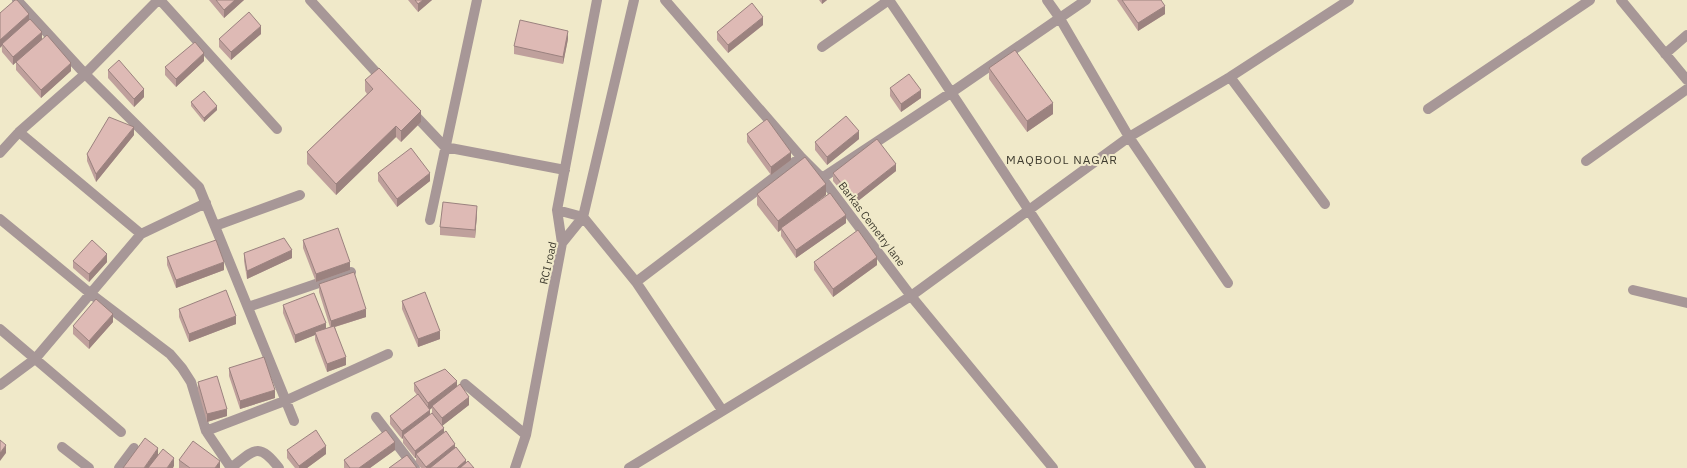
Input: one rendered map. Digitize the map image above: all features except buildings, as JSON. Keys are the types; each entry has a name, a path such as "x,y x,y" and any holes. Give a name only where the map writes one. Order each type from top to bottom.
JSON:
{"street":[{"path":"17,0 85,74 199,187 287,400 294,421"},
{"path":"0,153 19,132 85,74 159,0 277,129"},
{"path":"310,0 391,88"},
{"path":"562,244 557,210 597,0"},
{"name":"RCI road","path":"515,468 526,435 562,244 583,217 634,0"},
{"name":"Barkas Cemetry lane","path":"665,0 801,157 822,178 911,296 1053,468"},
{"path":"822,47 889,0 952,92 1134,372 1200,468"},
{"path":"1047,0 1059,17 1129,137 1228,283"},
{"path":"822,178 952,92 1059,17 1086,0"},
{"path":"629,468 911,296 1129,137 1230,77 1349,0"},
{"path":"1428,110 1590,0"},
{"path":"1621,0 1687,80"},
{"path":"430,220 444,147 476,1"},
{"path":"1665,54 1687,35"},
{"path":"1230,77 1325,204"},
{"path":"1586,161 1687,89"},
{"path":"407,106 444,147 565,170"},
{"path":"19,132 141,234"},
{"path":"636,282 801,157"},
{"path":"215,226 300,195"},
{"path":"0,385 35,359 92,294 141,234 206,203"},
{"path":"557,210 583,217 636,282 722,410"},
{"path":"0,219 92,294 170,354 191,382 206,431 231,468 250,452 256,451 262,451 269,456 279,468"},
{"path":"248,307 351,272"},
{"path":"1633,290 1687,303"},
{"path":"0,329 121,432"},
{"path":"206,431 287,400 388,354"},
{"path":"465,384 526,435"},
{"path":"376,417 415,468"},
{"path":"62,447 89,468"},
{"path":"119,468 134,448"}],"district":[{"name":"MAQBOOL NAGAR","path":"1062,159"}]}
